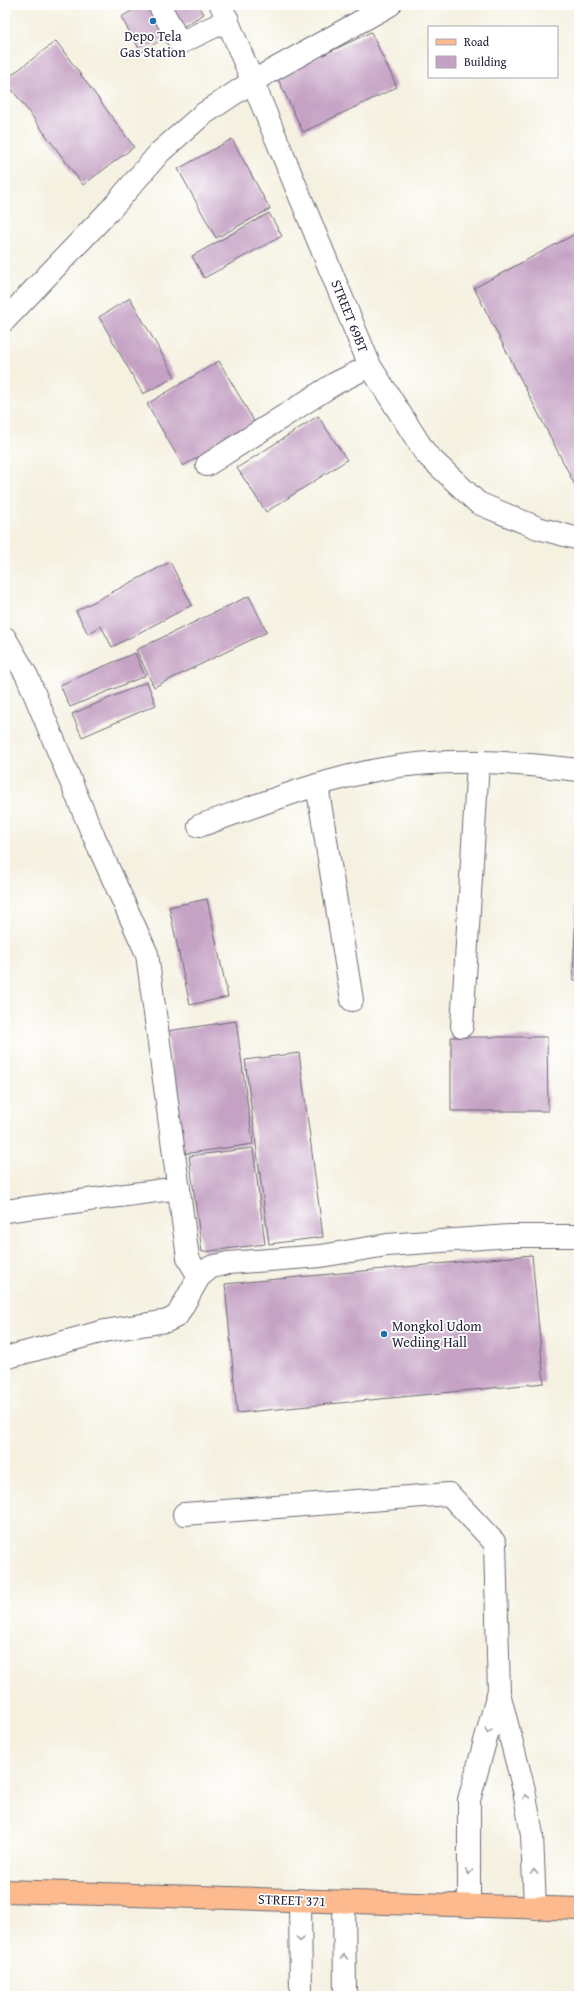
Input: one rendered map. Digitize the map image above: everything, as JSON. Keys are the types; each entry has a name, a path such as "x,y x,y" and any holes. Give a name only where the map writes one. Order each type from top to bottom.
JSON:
{"main road":[{"name":"STREET 371","path":"5,1891 579,1909"}],"street":[{"path":"159,5 180,43 225,12"},
{"path":"5,320 110,210 160,152 202,115 253,81 390,5"},
{"name":"STREET 69BT","path":"225,12 370,366 426,454 478,503 538,528 579,539"},
{"path":"207,465 334,384 370,366"},
{"path":"5,638 27,676 91,830 147,954 188,1258 199,1277"},
{"path":"199,826 317,785 382,769 478,762 579,770"},
{"path":"462,1026 478,762"},
{"path":"317,785 352,1000"},
{"path":"5,1211 179,1188"},
{"path":"5,1358 104,1331 167,1322 177,1316 199,1277 211,1267 228,1263 321,1256 387,1245 509,1236 579,1236"},
{"path":"184,1514 449,1494 495,1543 499,1693 524,1790 532,1835 535,1908"},
{"path":"469,1906 470,1800 499,1693"},
{"path":"300,1900 301,1996"},
{"path":"344,1902 345,1996"}],"building":[{"path":"142,5 198,5 204,14 141,52 121,17"},
{"path":"371,32 397,87 303,132 277,77"},
{"path":"56,41 134,147 83,185 5,80"},
{"path":"232,139 270,209 216,238 178,169"},
{"path":"269,213 282,236 204,278 192,256"},
{"path":"579,232 579,493 474,288"},
{"path":"130,298 175,377 143,394 99,317"},
{"path":"219,361 255,423 183,466 147,404"},
{"path":"318,416 347,460 266,512 237,468"},
{"path":"170,562 192,605 112,647 101,626 88,634 76,611"},
{"path":"249,596 267,632 154,687 136,650"},
{"path":"135,653 145,676 70,707 60,685"},
{"path":"147,682 156,705 82,737 72,714"},
{"path":"577,879 579,879 579,980 573,980"},
{"path":"207,899 228,997 190,1005 169,907"},
{"path":"236,1021 253,1144 183,1154 167,1031"},
{"path":"451,1037 547,1037 548,1111 451,1111"},
{"path":"299,1053 323,1237 269,1244 245,1060"},
{"path":"253,1148 265,1244 202,1252 189,1156"},
{"name":"Mongkol Udom Wediing Hall","path":"532,1255 544,1383 237,1413 225,1284"}],"place":[{"name":"Depo Tela Gas Station","path":"153,21"},
{"name":"Mongkol Udom Wediing Hall","path":"384,1334"}]}
